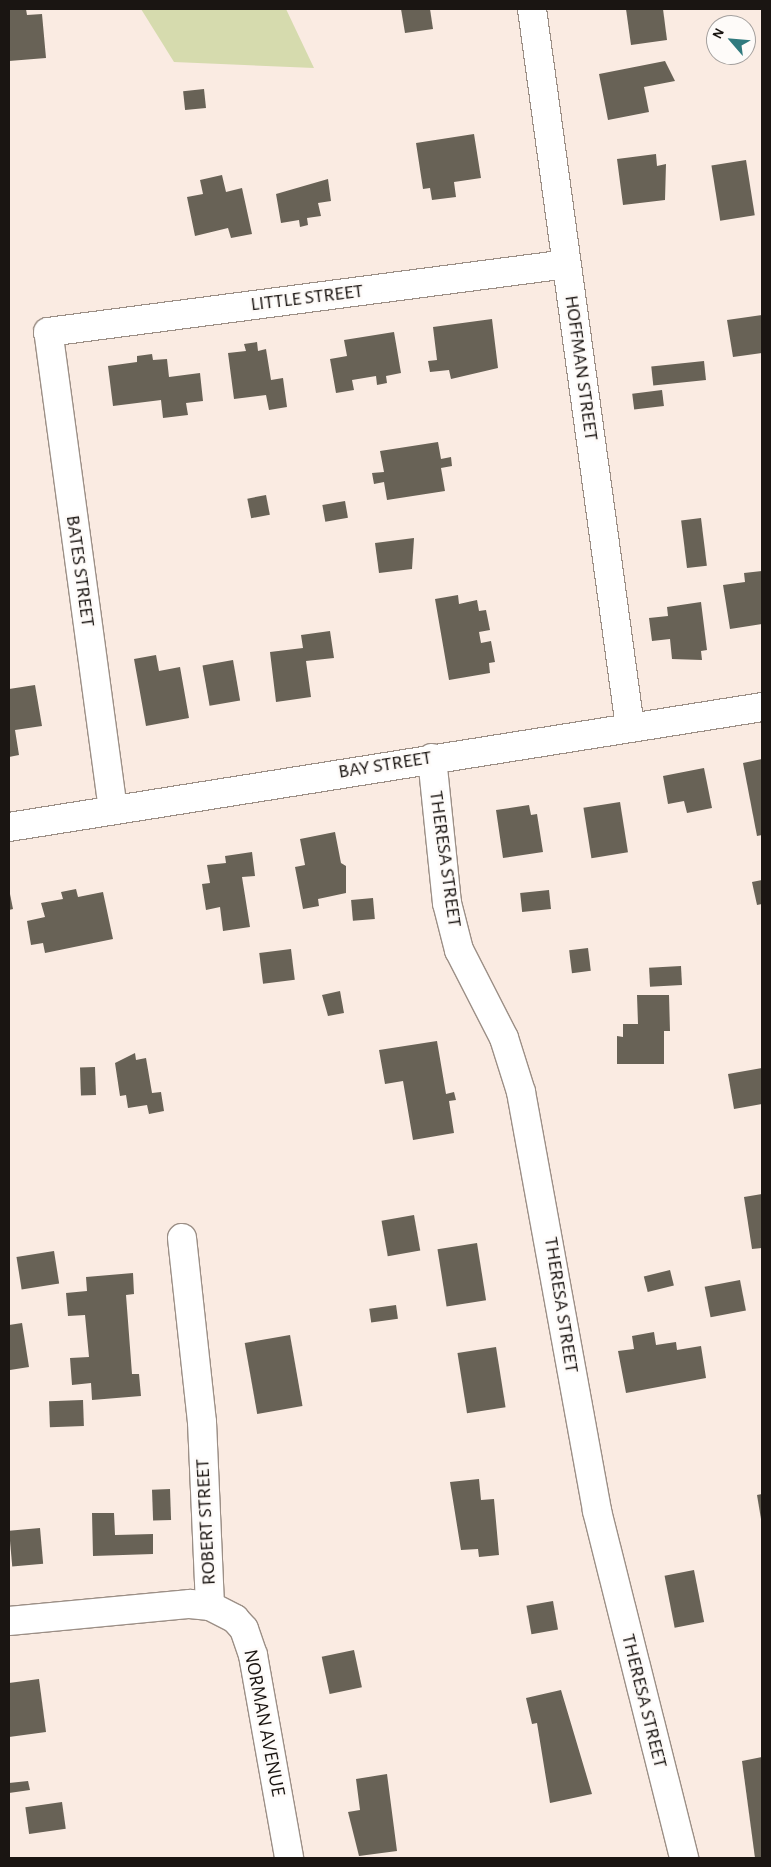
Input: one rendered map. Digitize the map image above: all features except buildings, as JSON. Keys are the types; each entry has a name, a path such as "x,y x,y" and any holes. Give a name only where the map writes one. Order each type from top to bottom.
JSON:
{"street":[{"name":"HOFFMAN STREET","path":"532,9 630,727"},
{"name":"LITTLE STREET","path":"48,332 567,264"},
{"name":"BATES STREET","path":"48,332 113,810"},
{"name":"BAY STREET","path":"9,827 762,706"},
{"name":"THERESA STREET","path":"432,758 447,904 459,950 504,1038 521,1092 597,1510 684,1858"},
{"name":"ROBERT STREET","path":"9,1621 210,1606 202,1422 182,1238"},
{"name":"NORMAN AVENUE","path":"210,1606 228,1613 244,1629 254,1655 289,1858"}],"green space":[{"path":"141,9 286,9 314,68 174,62"}]}
